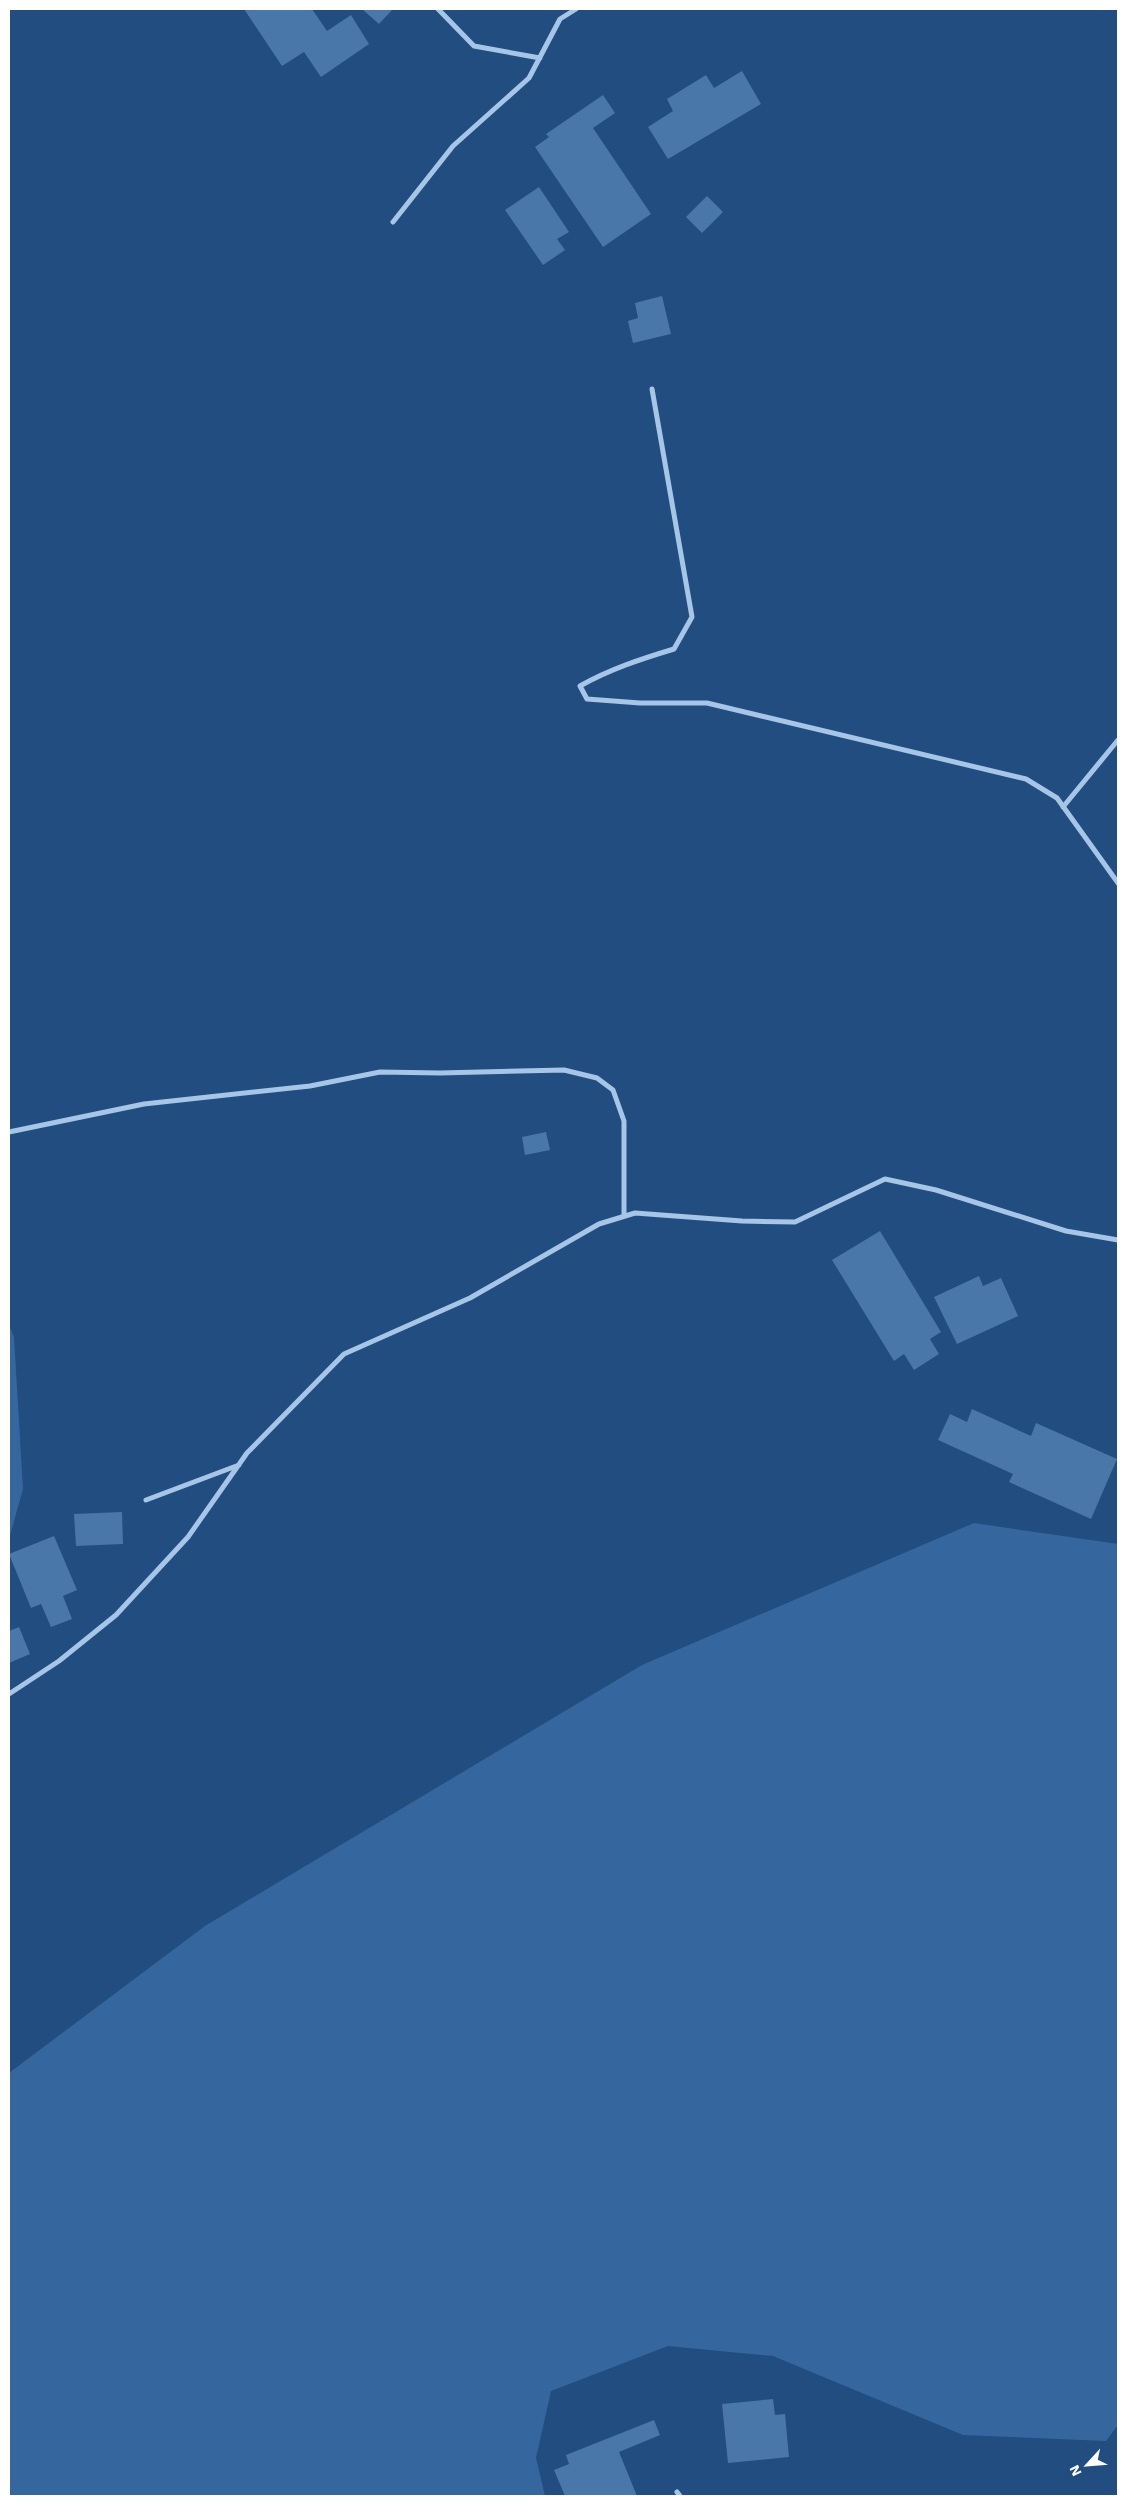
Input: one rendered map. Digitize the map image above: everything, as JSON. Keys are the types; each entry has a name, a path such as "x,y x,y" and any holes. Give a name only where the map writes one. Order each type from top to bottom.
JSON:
{"street":[{"path":"438,9 474,46 540,58"},
{"path":"393,222 452,146 529,78 560,19 576,9"},
{"path":"652,389 692,617 674,649 636,660 580,686 587,699 640,703 707,703 854,736 1026,778 1056,798 1118,882"},
{"path":"1063,807 1118,740"},
{"path":"9,1132 144,1104 310,1086 380,1072 440,1074 564,1070 597,1078 613,1090 624,1120 624,1216"},
{"path":"9,1694 59,1661 116,1615 188,1537 247,1453 344,1354 470,1298 598,1224 635,1213 742,1221 796,1222 885,1179 936,1190 1066,1231 1118,1240"},
{"path":"146,1500 239,1465"}],"shaded area":[{"path":"9,1325 14,1337 23,1489 9,1539"},
{"path":"974,1523 1118,1544 1118,2425 1106,2441 963,2435 773,2356 668,2346 551,2391 536,2458 545,2496 9,2496 9,2073 205,1926 642,1665"}],"building":[{"path":"244,9 312,9 327,31 351,15 369,44 321,77 304,52 282,66"},
{"path":"362,9 393,9 379,24"},
{"path":"742,71 761,104 668,159 648,127 673,111 667,99 706,75 714,88"},
{"path":"603,95 615,113 593,128 651,214 603,247 535,147 549,137 546,134"},
{"path":"539,187 569,232 557,239 565,250 543,265 505,210"},
{"path":"707,196 723,212 702,233 686,217"},
{"path":"662,296 671,334 633,343 628,321 638,318 635,303"},
{"path":"546,1132 550,1150 525,1155 522,1137"},
{"path":"880,1231 941,1332 930,1339 939,1354 914,1370 904,1354 894,1361 832,1260"},
{"path":"979,1276 983,1286 1001,1278 1018,1316 957,1344 934,1297"},
{"path":"972,1409 1031,1436 1036,1423 1117,1459 1091,1519 1009,1482 1013,1474 938,1440 950,1414 967,1422"},
{"path":"122,1512 123,1544 76,1546 74,1514"},
{"path":"54,1536 77,1590 63,1596 72,1619 51,1627 41,1604 31,1608 9,1554"},
{"path":"19,1627 30,1654 9,1663 9,1631"},
{"path":"773,2399 775,2415 785,2414 789,2457 728,2463 722,2404"},
{"path":"654,2420 660,2435 619,2452 637,2496 565,2496 554,2470 569,2464 566,2455"}]}
